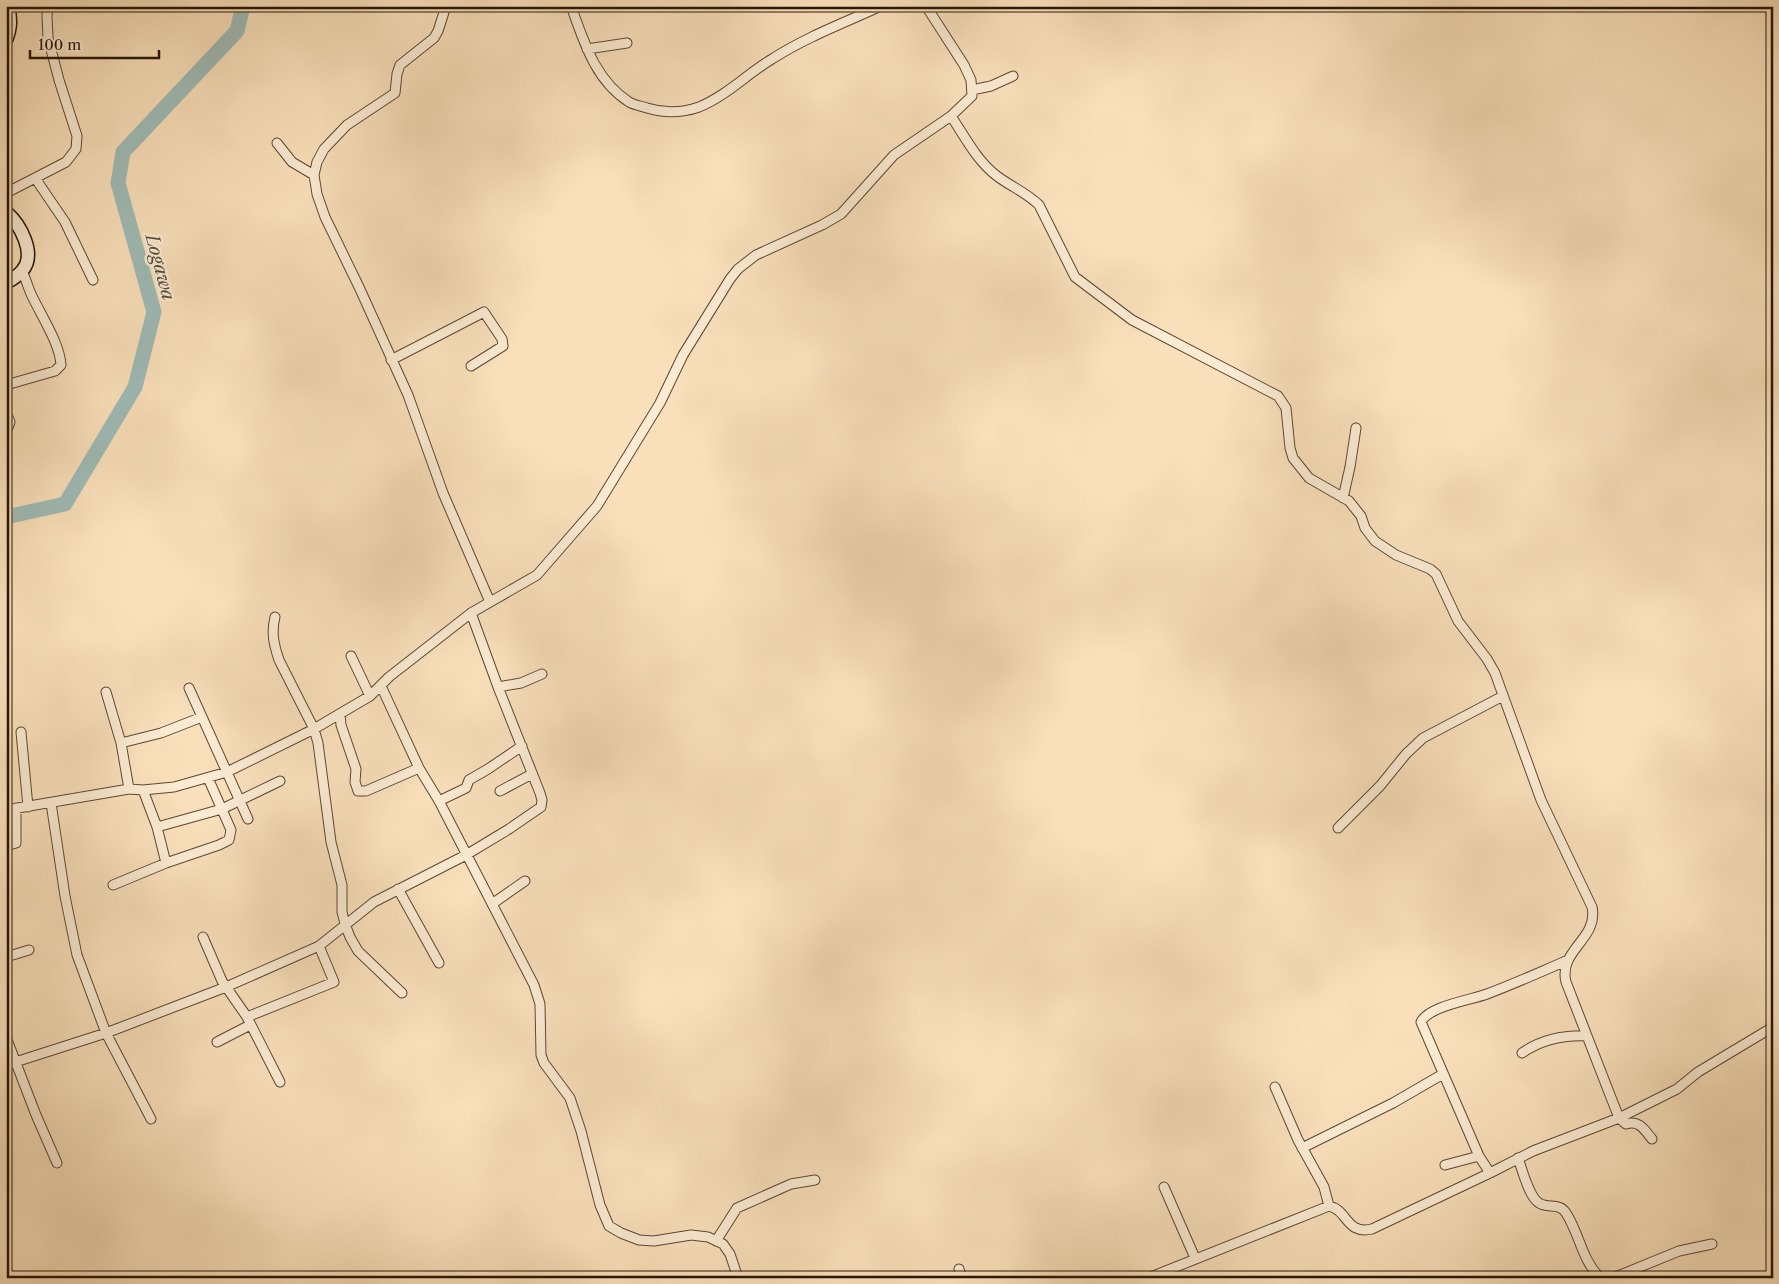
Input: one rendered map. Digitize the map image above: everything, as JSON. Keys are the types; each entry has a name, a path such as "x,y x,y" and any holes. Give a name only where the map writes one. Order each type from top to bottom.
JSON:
{"main road":[{"path":"6,40 10,32 11,18 8,6"},
{"path":"6,212 17,223 28,254 22,271 6,283"}],"street":[{"path":"6,193 69,160 76,150 77,136 50,45 47,26 48,6"},
{"path":"446,6 434,38 400,65 395,93 347,125 337,134 317,162 314,175 318,199 325,217 408,395 443,493 490,602"},
{"path":"571,6 593,62 610,87 630,103 657,111 678,112 698,107 722,94 771,59 802,42 881,6"},
{"path":"6,810 129,789 143,790 174,787 227,772 314,729 370,696 388,677 471,614 537,575 597,506 660,402 684,355 738,269 756,255 822,225 841,214 894,155 951,116 972,96 971,80 964,65 926,6"},
{"path":"587,49 627,43"},
{"path":"972,90 991,86 1014,76"},
{"path":"951,116 983,164 997,176 1039,204 1075,277 1132,320 1278,396 1286,408 1290,448 1293,458 1310,478 1349,501 1362,516 1365,528 1375,541 1396,555 1430,568 1436,574 1458,621 1492,667 1541,800 1592,907 1593,920 1587,933 1566,961 1564,974 1566,982 1619,1118 1626,1124 1632,1122 1641,1126 1652,1139"},
{"path":"277,143 292,162 314,175"},
{"path":"35,178 69,229 93,280"},
{"path":"6,386 55,371 61,365 59,354 45,320 32,297 22,271"},
{"path":"391,360 486,313 502,339 503,346 471,366"},
{"path":"6,412 10,425 6,433"},
{"path":"1342,498 1350,467 1356,428"},
{"path":"6,1065 106,1033 226,987 319,946 374,902 466,855 509,829 540,807 542,800 471,614"},
{"path":"275,617 272,636 277,654 314,729 318,742 332,842 342,885 342,912 345,924 358,951 402,992"},
{"path":"351,656 370,696"},
{"path":"498,687 521,682 542,674"},
{"path":"381,686 418,768 439,801 534,985 540,1004 541,1055 544,1063 570,1098 581,1131 600,1205 609,1226 620,1233 639,1240 654,1241 692,1236 716,1241 723,1244 730,1254 738,1278"},
{"path":"189,688 248,819"},
{"path":"106,692 121,743 129,789"},
{"path":"1338,828 1380,786 1406,754 1423,738 1503,696"},
{"path":"340,714 341,725 356,769 355,782 358,792 366,792 418,768"},
{"path":"121,743 161,733 202,717"},
{"path":"21,732 28,807"},
{"path":"439,801 466,788 469,780 488,770 522,746"},
{"path":"500,791 532,774"},
{"path":"113,885 166,863 219,846 229,840 231,830 208,778"},
{"path":"157,827 222,809 280,781"},
{"path":"143,790 157,827 166,863"},
{"path":"51,803 65,896 77,955 106,1033 151,1119"},
{"path":"6,846 16,843 16,808"},
{"path":"492,904 525,881"},
{"path":"398,889 439,963"},
{"path":"203,937 226,987 249,1021 280,1082"},
{"path":"217,1042 249,1021 334,982 319,946"},
{"path":"6,957 29,950"},
{"path":"1490,1173 1479,1156 1421,1025 1423,1018 1448,1006 1486,994 1566,961"},
{"path":"1148,1278 1329,1206 1333,1206 1353,1227 1362,1231 1372,1229 1518,1158 1619,1118 1677,1088 1698,1072 1773,1027"},
{"path":"1522,1053 1547,1041 1570,1035 1587,1036"},
{"path":"6,1037 57,1163"},
{"path":"1302,1148 1393,1103 1443,1074"},
{"path":"1275,1087 1302,1148 1324,1187 1329,1206"},
{"path":"1445,1165 1479,1156"},
{"path":"1518,1158 1534,1198 1539,1204 1560,1207 1564,1210 1584,1255 1592,1270 1600,1278"},
{"path":"716,1241 737,1208 792,1184 816,1180"},
{"path":"1164,1187 1195,1258"},
{"path":"1613,1278 1679,1251 1712,1244"}],"waterway":[{"name":"Logawa","path":"6,517 65,504 135,387 154,312 118,183 123,152 237,31 243,6"}]}
